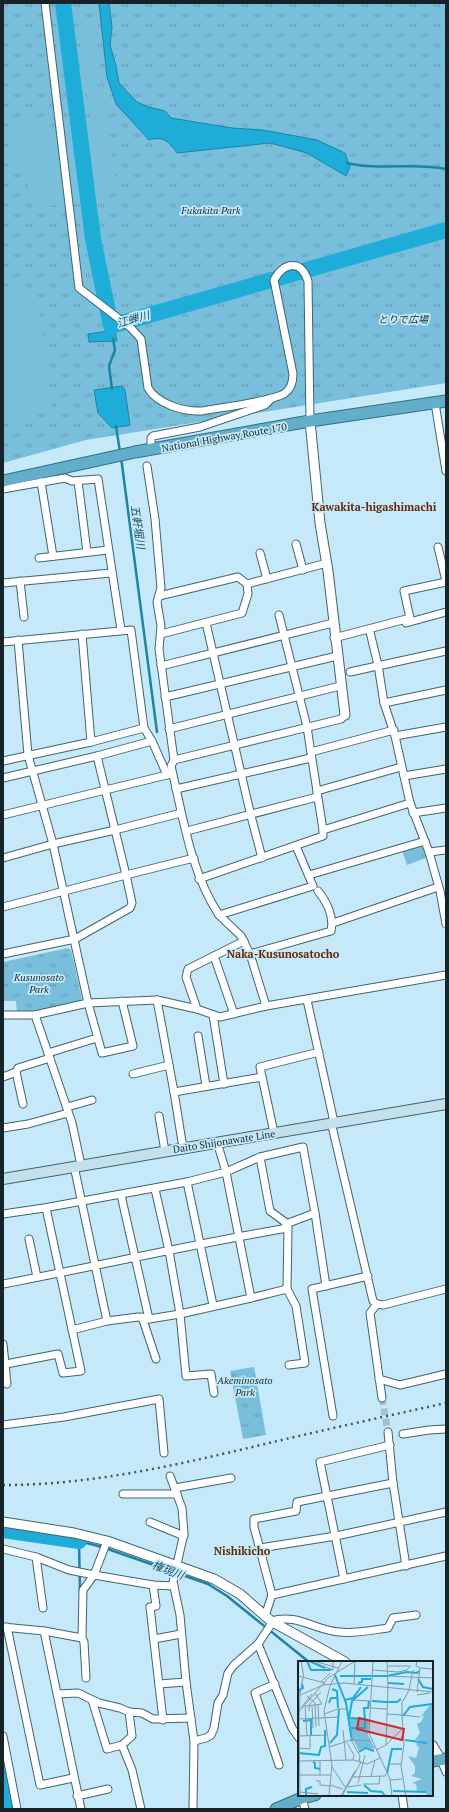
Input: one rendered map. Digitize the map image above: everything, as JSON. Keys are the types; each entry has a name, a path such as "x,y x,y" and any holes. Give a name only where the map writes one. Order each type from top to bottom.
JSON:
{"highway":[{"name":"National Highway Route 170","path":"3,481 135,452 310,421 446,401"},
{"path":"276,1809 307,1799"}],"main road":[{"name":"Daito Shijonawate Line","path":"3,1178 446,1104"}],"street":[{"path":"45,3 78,282 80,288 85,293 131,328 141,338 148,388 155,397 191,411 202,411 272,398 285,393 293,383 293,374 274,280 279,271 284,267 297,266 303,269 308,281 310,421 320,523 327,563 334,638 344,715 341,718 174,760"},
{"path":"151,450 151,438 153,436 200,427 265,405 272,398"},
{"path":"435,403 446,468"},
{"path":"147,466 161,588 157,602 161,634 159,649 174,760 171,766 170,774"},
{"path":"3,489 65,478 72,481 98,479 111,573 121,630"},
{"path":"78,481 87,552"},
{"path":"41,482 53,556"},
{"path":"296,544 303,570"},
{"path":"334,638 410,618 404,591 446,582 438,547"},
{"path":"39,558 108,550"},
{"path":"260,553 267,579"},
{"path":"247,584 327,563"},
{"path":"3,584 20,581 111,573"},
{"path":"159,596 238,577 247,584 248,594 242,613 161,634"},
{"path":"20,581 24,617"},
{"path":"344,639 446,612"},
{"path":"200,879 324,836 307,727 279,615"},
{"path":"206,623 234,746 262,858"},
{"path":"161,666 333,623"},
{"path":"3,642 131,630 144,728 170,774 176,789 181,813 200,879 208,898 220,915 244,941 250,954 266,1006"},
{"path":"370,632 378,665 384,702 394,733 410,804 425,841 441,889 446,924"},
{"path":"82,634 91,742"},
{"path":"18,640 28,755 53,844 88,1003 102,1053 133,1046 122,1001"},
{"path":"350,672 446,651"},
{"path":"165,697 337,656"},
{"path":"169,729 340,686"},
{"path":"384,702 446,690"},
{"path":"176,789 241,774 394,733 446,727"},
{"path":"3,760 91,742 144,728"},
{"path":"3,778 97,756 152,741"},
{"path":"3,954 75,939 130,908 132,903 126,875 97,756"},
{"path":"187,832 251,816 401,767"},
{"path":"404,776 446,768"},
{"path":"3,815 170,774"},
{"path":"323,830 410,804"},
{"path":"413,813 446,808"},
{"path":"3,858 53,844 181,813"},
{"path":"309,875 425,841"},
{"path":"220,915 313,886 296,846"},
{"path":"429,852 446,850"},
{"path":"3,907 194,858"},
{"path":"333,923 441,889"},
{"path":"250,954 331,931 333,923 326,900 318,891"},
{"path":"197,1009 186,977 188,969 244,941"},
{"path":"214,956 234,1014"},
{"path":"3,1015 35,1015 88,1003 157,1000 197,1009 220,1017 266,1006 446,975"},
{"path":"157,1000 183,1148"},
{"path":"307,1000 373,1301 377,1304 383,1305 446,1289"},
{"path":"35,1015 68,1110 83,1202 107,1321"},
{"path":"213,1015 224,1084"},
{"path":"198,1036 206,1086"},
{"path":"3,1077 16,1072 18,1068 49,1055 97,1038"},
{"path":"274,1133 260,1067 319,1052"},
{"path":"132,1074 169,1065"},
{"path":"16,1072 23,1104"},
{"path":"174,1092 262,1077"},
{"path":"3,1128 28,1124 92,1100"},
{"path":"159,1116 165,1150"},
{"path":"217,1142 226,1172 251,1298"},
{"path":"3,1214 83,1202 187,1182 226,1172 260,1157 303,1147 316,1213 326,1286"},
{"path":"260,1157 270,1211 285,1222 287,1226 287,1289 296,1306 305,1363 289,1365"},
{"path":"187,1182 213,1305"},
{"path":"156,1188 180,1314 186,1376 211,1374 214,1393"},
{"path":"121,1195 146,1318 156,1359"},
{"path":"6,1364 58,1354 63,1373 81,1371 46,1208"},
{"path":"3,1284 287,1226 316,1213"},
{"path":"29,1238 37,1277"},
{"path":"333,1416 312,1289 368,1276"},
{"path":"72,1330 107,1321 180,1314 213,1305 287,1289"},
{"path":"377,1304 370,1313 378,1379 382,1398"},
{"path":"3,1344 7,1384"},
{"path":"378,1379 400,1385 446,1374"},
{"path":"3,1425 64,1417 159,1399 164,1454"},
{"path":"403,1434 446,1429"},
{"path":"388,1432 393,1483 406,1566"},
{"path":"344,1579 320,1462 390,1445"},
{"path":"170,1476 182,1508 184,1536 174,1586 180,1615 186,1682 194,1741 193,1809"},
{"path":"123,1494 176,1491 231,1478"},
{"path":"194,1741 211,1735 214,1728 218,1703 223,1695 228,1673 234,1665 258,1644 270,1621 272,1595 254,1527 254,1519 296,1511 297,1502 393,1483"},
{"path":"260,1548 336,1536 446,1512"},
{"path":"3,1522 74,1533 106,1542 176,1570 214,1579 240,1594 270,1621 343,1661"},
{"path":"150,1522 184,1536"},
{"path":"86,1678 84,1642 82,1638 83,1590 94,1574 106,1542"},
{"path":"3,1549 36,1557 74,1571 153,1585 174,1586"},
{"path":"272,1595 446,1556"},
{"path":"36,1557 42,1608"},
{"path":"153,1585 156,1606 150,1607 163,1720"},
{"path":"270,1621 291,1618 321,1629 348,1633 388,1628 393,1618 416,1615"},
{"path":"73,1778 40,1785 5,1627 44,1631 82,1638"},
{"path":"44,1631 58,1694 80,1809"},
{"path":"154,1639 181,1634"},
{"path":"258,1644 292,1728 298,1737"},
{"path":"159,1684 186,1682"},
{"path":"275,1684 255,1693 279,1765"},
{"path":"58,1694 78,1693 92,1700 120,1708 128,1712 142,1713 153,1719 163,1720 191,1718"},
{"path":"92,1700 107,1749 122,1745 132,1736 128,1712"},
{"path":"3,1736 6,1774 17,1809"},
{"path":"122,1745 132,1770 141,1809"},
{"path":"433,1747 446,1772"},
{"path":"77,1796 108,1788"},
{"path":"402,1796 404,1809"}],"green space":[{"name":"Fukakita Park","path":"3,3 446,3 446,383 86,440 3,463"},
{"path":"93,23 95,25 101,78 97,83 85,85 79,25"},
{"path":"103,86 115,182 113,189 105,198 98,200 32,208 27,181 9,152 11,136 21,117 34,115 33,130 91,124 86,88"},
{"path":"35,287 52,412 3,419 3,291"},
{"path":"418,845 422,846 426,858 407,865 402,850"},
{"name":"Kusunosato Park","path":"68,948 71,950 82,999 80,1001 32,1014 17,1014 16,1001 3,1001 3,962"},
{"name":"Akeminosato Park","path":"254,1367 266,1435 243,1439 230,1371"}],"shaded area":[{"path":"99,3 109,3 112,27 110,45 119,83 137,102 148,107 165,111 171,118 232,128 263,130 317,140 345,153 350,167 346,176 307,153 270,143 177,153 165,140 149,140 116,104 107,77"},
{"path":"115,330 117,341 89,342 88,334"},
{"path":"122,386 125,390 130,425 112,428 98,413 94,390"}],"waterway":[{"name":"江蝉川","path":"63,3 93,239 111,326 446,230"},
{"path":"347,163 372,166 422,166 446,169"},
{"name":"五軒堀川","path":"111,326 112,332"},
{"name":"五軒堀川","path":"112,389 109,366 115,350 113,339"},
{"name":"五軒堀川","path":"116,426 120,452"},
{"name":"五軒堀川","path":"121,457 157,732"},
{"name":"権現川","path":"3,1530 79,1541"},
{"name":"権現川","path":"80,1592 79,1541 102,1547 208,1584 227,1596 308,1661"},
{"path":"3,1759 11,1809"}],"tunnel":[{"path":"382,1398 388,1432"}],"railway":[{"path":"3,1485 71,1481 170,1466 446,1403"}],"district":[{"name":"Kawakita-higashimachi","path":"374,507"},
{"name":"Naka-Kusunosatocho","path":"283,954"},
{"name":"Nishikicho","path":"242,1551"}],"park label":[{"name":"とりで広場","path":"403,319"}]}
